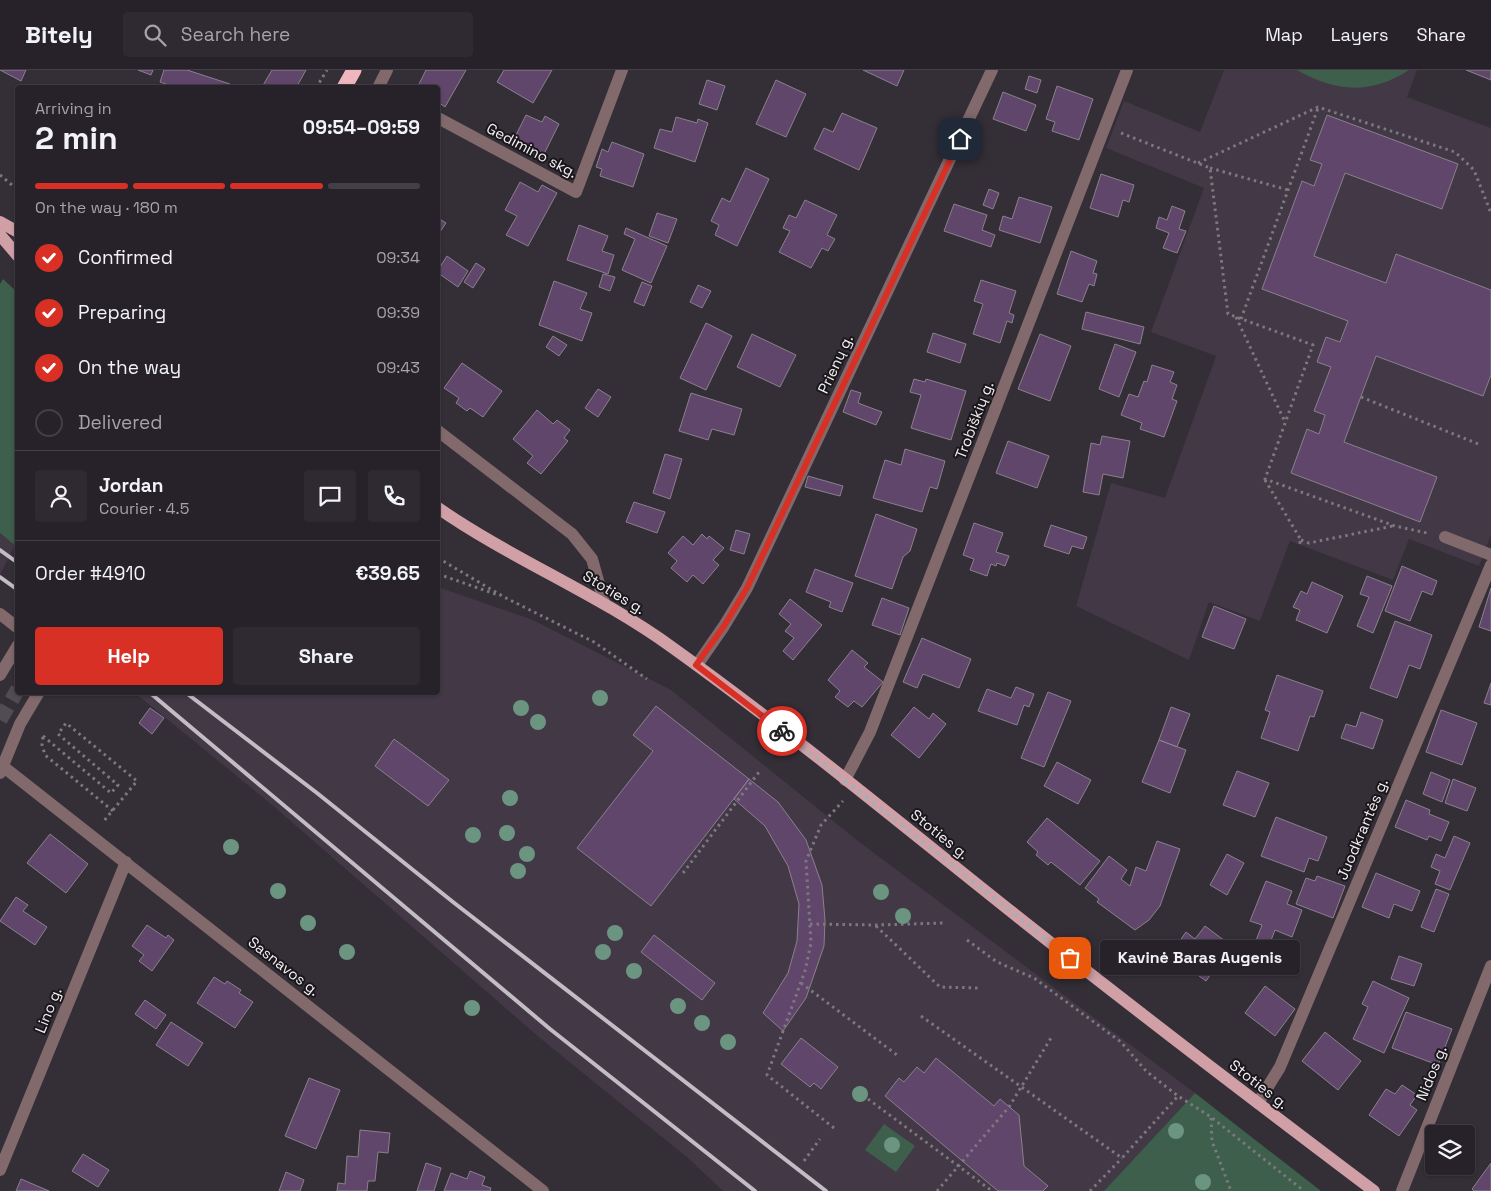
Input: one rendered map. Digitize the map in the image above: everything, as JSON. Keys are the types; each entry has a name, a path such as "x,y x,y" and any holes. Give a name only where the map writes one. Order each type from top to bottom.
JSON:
{"highway":[{"path":"346,85 354,70"}],"main road":[{"path":"0,222 15,230"},
{"path":"0,236 15,253"},
{"name":"Stoties g.","path":"440,509 469,530"},
{"name":"Stoties g.","path":"440,518 469,530 604,602 671,646 850,783 1040,935 1374,1191"}],"street":[{"path":"379,85 387,70"},
{"name":"Gedimino skg.","path":"440,119 576,192 622,70"},
{"name":"Prienų g.","path":"696,665 724,626 747,588 992,70"},
{"name":"Trobiškių g.","path":"850,783 1127,70"},
{"path":"440,433 572,534 592,559 604,602"},
{"path":"1445,537 1491,555"},
{"name":"Juodkrantės g.","path":"1258,1103 1280,1068 1491,565"},
{"path":"0,614 15,626"},
{"path":"0,675 15,650"},
{"path":"1,768 20,724 36,695"},
{"name":"Sasnavos g.","path":"1,768 93,835 543,1191"},
{"name":"Lino g.","path":"0,1170 126,862"},
{"name":"Nidos g.","path":"1402,1191 1491,966"}],"path":[{"path":"318,85 327,70"},
{"path":"1198,163 1318,107 1455,152 1474,170 1491,213"},
{"path":"1241,319 1318,107"},
{"path":"1104,127 1210,168 1288,190"},
{"path":"1210,168 1228,314 1313,345 1265,479"},
{"path":"0,175 15,188"},
{"path":"1236,317 1286,422"},
{"path":"1361,397 1481,445"},
{"path":"1265,479 1395,526 1445,537"},
{"path":"1265,479 1301,540 1309,543 1395,526"},
{"path":"1299,545 1301,540"},
{"path":"440,559 504,597 594,642 647,679"},
{"path":"440,575 504,597"},
{"path":"93,835 137,781 66,723 58,734 118,785 111,793 43,736 42,745 45,755 112,811"},
{"path":"683,873 759,772"},
{"path":"834,1128 767,1075 801,984 811,943 806,860 821,825 850,783"},
{"path":"706,834 711,838"},
{"path":"810,924 876,925 944,922"},
{"path":"876,925 940,987 980,988"},
{"path":"967,940 997,962 1034,978 1121,1042 1146,1071 1178,1096 1211,1117 1304,1191"},
{"path":"801,984 897,1054"},
{"path":"921,1016 1122,1158"},
{"path":"937,1191 1009,1107 1051,1038"},
{"path":"1090,1191 1178,1096"},
{"path":"868,1099 992,1191"},
{"path":"1211,1117 1212,1141 1231,1191"},
{"path":"804,1161 820,1139"}],"shaded area":[{"path":"1224,70 1417,70 1407,97 1491,128 1491,535 1479,566 1409,539 1393,580 1290,541 1260,621 1209,602 1189,660 1076,606 1111,483 1165,498 1216,356 1151,332 1204,188 1106,148 1124,101 1200,132"},
{"path":"0,533 15,545 0,575"},
{"path":"440,588 533,620 671,690 858,841 1195,1093 1104,1191 723,1191 688,1158 541,1039 271,804 137,695 440,695"}],"green space":[{"path":"1297,70 1409,70 1381,84 1353,88 1325,83"},
{"path":"3,279 15,290 15,545 0,533 0,284"},
{"path":"1195,1093 1321,1191 1104,1191"},
{"path":"884,1124 915,1146 896,1172 865,1150"}],"building":[{"path":"0,70 26,70 21,81"},
{"path":"138,70 153,70 151,75"},
{"path":"164,70 187,70 230,84 168,85 160,82"},
{"path":"272,70 306,70 298,85 263,85"},
{"path":"426,70 466,70 445,107 440,103 440,85 418,85"},
{"path":"504,70 552,70 533,103 497,82"},
{"path":"863,70 904,70 897,86"},
{"path":"1466,70 1491,70 1491,80"},
{"path":"1029,76 1041,80 1037,93 1025,89"},
{"path":"707,80 725,86 717,110 699,104"},
{"path":"776,80 806,94 786,137 756,124"},
{"path":"1057,86 1093,99 1079,140 1052,131 1055,122 1046,119"},
{"path":"1003,92 1036,105 1026,131 993,119"},
{"path":"842,113 877,128 859,170 814,149 824,128 833,132"},
{"path":"526,115 542,122 545,116 559,124 542,158 512,143"},
{"path":"1327,115 1458,164 1442,209 1345,173 1314,256 1386,283 1396,254 1491,290 1491,375 1483,396 1376,356 1344,442 1437,477 1420,522 1291,473 1307,429 1319,434 1325,415 1314,411 1331,367 1317,362 1326,337 1340,342 1348,321 1262,289 1302,181 1314,186 1322,164 1310,160"},
{"path":"676,117 697,123 698,119 708,123 695,162 654,148 660,129 672,132"},
{"path":"612,142 644,154 633,187 600,176 602,169 596,167 602,149 608,152"},
{"path":"746,168 769,179 737,246 715,235 719,225 711,221 722,198 730,202"},
{"path":"1101,174 1134,185 1129,202 1123,200 1118,217 1090,208"},
{"path":"520,182 538,192 542,185 557,193 528,246 506,235 517,216 505,210"},
{"path":"989,189 999,193 993,209 983,205"},
{"path":"1019,197 1052,207 1040,243 999,230 1003,216 1012,219"},
{"path":"805,200 837,215 827,235 835,239 828,251 822,248 811,268 779,252 790,231 783,228 789,215 796,218"},
{"path":"954,204 987,215 982,230 995,235 991,247 944,231"},
{"path":"1172,206 1185,211 1179,229 1186,231 1177,253 1163,248 1169,233 1156,228 1159,217 1167,220"},
{"path":"657,213 677,219 668,243 649,236"},
{"path":"440,219 446,223 440,232"},
{"path":"579,225 608,236 602,251 614,255 608,274 567,260"},
{"path":"626,228 667,246 651,283 622,270 635,239 624,234"},
{"path":"1071,251 1097,261 1093,273 1097,274 1094,286 1089,284 1082,302 1057,294"},
{"path":"447,256 468,271 458,287 440,274 440,267"},
{"path":"476,263 485,269 473,288 464,282"},
{"path":"603,274 615,277 610,291 599,287"},
{"path":"981,280 1016,291 1009,313 1014,315 1012,323 1007,321 1000,343 973,334 983,304 974,301"},
{"path":"554,281 587,293 580,309 592,313 582,341 539,325"},
{"path":"642,282 652,286 644,306 634,302"},
{"path":"698,285 711,291 702,308 690,302"},
{"path":"1086,312 1144,327 1140,344 1082,329"},
{"path":"706,323 732,336 706,390 680,378"},
{"path":"933,333 966,344 960,363 927,352"},
{"path":"752,334 796,355 780,387 737,367"},
{"path":"1040,334 1071,346 1050,401 1018,389"},
{"path":"553,336 567,345 559,356 546,347"},
{"path":"1115,344 1136,352 1119,397 1099,389"},
{"path":"462,363 502,391 483,417 470,408 467,411 456,403 459,398 444,388"},
{"path":"1152,365 1174,372 1170,382 1177,385 1172,399 1177,401 1164,437 1140,429 1142,423 1121,415 1129,394 1138,397 1144,381 1147,382"},
{"path":"914,379 925,382 926,379 966,391 951,440 911,428 921,395 910,392"},
{"path":"598,389 611,397 598,417 585,408"},
{"path":"851,390 861,393 858,403 882,412 876,425 843,412"},
{"path":"691,393 742,409 734,435 712,429 708,440 679,431"},
{"path":"537,410 553,424 557,420 570,430 564,438 568,441 541,474 527,463 533,456 513,439"},
{"path":"1102,436 1130,441 1123,478 1103,474 1099,495 1083,492 1091,443 1100,445"},
{"path":"1008,441 1049,456 1037,488 996,473"},
{"path":"905,449 945,461 937,489 930,487 922,512 873,498 885,460 901,465"},
{"path":"665,454 682,459 670,499 653,493"},
{"path":"808,476 843,486 840,496 805,487"},
{"path":"634,502 665,512 657,533 626,522"},
{"path":"876,514 917,529 910,551 903,557 892,589 855,576"},
{"path":"974,523 1003,533 996,552 1009,556 1005,566 997,563 996,566 991,564 987,576 970,570 974,559 963,555"},
{"path":"1051,525 1087,537 1083,549 1072,546 1069,554 1044,546"},
{"path":"736,530 750,534 744,554 730,550"},
{"path":"702,534 707,539 709,536 724,548 713,560 719,565 703,584 693,575 687,582 671,568 677,561 668,553 683,536 693,545"},
{"path":"1402,566 1437,581 1432,595 1422,591 1410,621 1385,611"},
{"path":"815,569 853,583 842,612 829,607 831,602 806,592"},
{"path":"1367,576 1392,586 1373,633 1357,626 1369,597 1360,594"},
{"path":"1312,582 1343,596 1327,633 1296,620 1300,610 1293,607 1301,591 1307,594"},
{"path":"1491,588 1491,631 1479,627"},
{"path":"882,598 909,608 900,635 872,625"},
{"path":"790,599 822,625 793,660 783,651 794,638 785,631 791,624 779,614"},
{"path":"1214,606 1246,619 1234,649 1202,637"},
{"path":"1395,621 1432,635 1420,669 1409,665 1397,698 1370,688"},
{"path":"922,638 971,659 959,688 923,674 917,688 903,682"},
{"path":"852,650 868,663 864,667 883,682 862,707 854,701 848,707 835,697 840,691 828,680"},
{"path":"1277,675 1323,691 1314,717 1310,716 1298,751 1261,738 1270,712 1265,710"},
{"path":"1491,683 1491,705 1484,703"},
{"path":"1016,687 1034,694 1029,707 1024,705 1017,725 978,711 987,689 1011,698"},
{"path":"1048,692 1071,701 1044,767 1021,758"},
{"path":"656,706 749,779 651,906 577,848 653,751 633,735"},
{"path":"914,707 929,719 933,713 946,724 919,758 891,735"},
{"path":"1171,707 1190,714 1177,747 1159,740"},
{"path":"150,708 164,718 152,734 139,723"},
{"path":"1441,710 1477,723 1462,765 1426,752"},
{"path":"1361,712 1383,720 1373,749 1341,738 1346,724 1356,727"},
{"path":"394,739 449,780 428,806 375,766"},
{"path":"1159,740 1186,750 1170,793 1142,782"},
{"path":"1057,762 1091,780 1078,804 1044,786"},
{"path":"1237,771 1269,783 1255,817 1223,805"},
{"path":"1431,772 1450,780 1442,802 1423,794"},
{"path":"749,779 778,802 806,840 822,885 825,920 824,946 806,998 783,1031 763,1013 788,973 797,941 799,904 788,866 765,826 734,799"},
{"path":"1453,779 1476,788 1467,811 1445,803"},
{"path":"1406,800 1430,810 1429,814 1449,822 1441,841 1429,836 1427,840 1395,827"},
{"path":"1276,817 1327,837 1318,861 1309,858 1304,872 1261,856"},
{"path":"1047,818 1100,861 1080,885 1051,862 1048,865 1036,855 1038,852 1027,842"},
{"path":"50,834 88,864 66,893 27,863"},
{"path":"1454,836 1470,843 1450,890 1435,884 1440,871 1431,867 1436,854 1445,858"},
{"path":"1157,841 1180,849 1160,906 1149,920 1135,930 1097,902 1099,899 1085,888 1109,856 1127,870 1121,879 1130,886 1136,867 1146,871"},
{"path":"1227,854 1244,863 1227,895 1210,885"},
{"path":"1376,873 1420,891 1412,911 1394,904 1389,918 1362,907"},
{"path":"1317,876 1345,886 1333,918 1296,904 1306,878 1315,881"},
{"path":"1266,881 1292,891 1287,904 1302,910 1292,937 1275,930 1268,948 1255,943 1262,925 1250,921"},
{"path":"1436,889 1449,894 1434,932 1421,927"},
{"path":"16,897 28,905 23,911 47,927 35,945 0,921"},
{"path":"147,925 166,938 168,935 174,940 152,971 139,961 144,955 132,946"},
{"path":"1205,926 1225,941 1215,954 1222,958 1206,981 1170,955 1186,932 1195,939"},
{"path":"654,935 715,983 702,1000 641,952"},
{"path":"1399,956 1422,964 1414,986 1391,979"},
{"path":"214,977 225,984 227,981 241,990 239,993 253,1002 235,1028 197,1003"},
{"path":"1373,981 1409,998 1384,1053 1353,1039 1368,1007 1362,1004"},
{"path":"1265,986 1295,1009 1275,1036 1245,1013"},
{"path":"145,1000 166,1015 156,1029 135,1014"},
{"path":"1406,1012 1452,1029 1438,1065 1392,1048"},
{"path":"171,1022 203,1043 188,1066 156,1045"},
{"path":"1325,1032 1361,1061 1338,1090 1302,1061"},
{"path":"801,1038 838,1067 821,1089 814,1083 810,1087 781,1064"},
{"path":"936,1058 994,1106 1000,1099 1019,1115 1024,1166 1048,1186 1043,1191 998,1191 885,1096 899,1078 904,1082 917,1067 924,1073"},
{"path":"309,1078 340,1090 316,1149 285,1136"},
{"path":"1402,1085 1417,1095 1410,1105 1417,1110 1399,1136 1369,1115 1386,1089 1395,1094"},
{"path":"360,1130 390,1133 388,1153 378,1152 375,1181 368,1181 367,1191 337,1191 338,1183 345,1184 347,1156 358,1157"},
{"path":"83,1154 109,1170 98,1187 72,1171"},
{"path":"426,1163 441,1168 434,1191 417,1191"},
{"path":"1491,1163 1491,1191 1474,1191 1472,1189"},
{"path":"470,1171 485,1177 482,1185 491,1188 490,1191 444,1191 451,1173 467,1179"},
{"path":"286,1172 304,1180 300,1191 279,1191"},
{"path":"21,1179 49,1191 16,1191"}],"tunnel":[{"path":"0,720 15,694"}],"railway":[{"path":"0,550 15,561"},
{"path":"0,577 15,588"},
{"path":"153,695 550,1029 755,1191"},
{"path":"189,695 826,1191"}],"way so far":[{"path":"782,731 1070,958"}],"place":[{"name":"Kavinė Baras Augenis","path":"1070,958"}],"route":[{"path":"782,731 696,665 724,626 747,588 960,139"}]}
